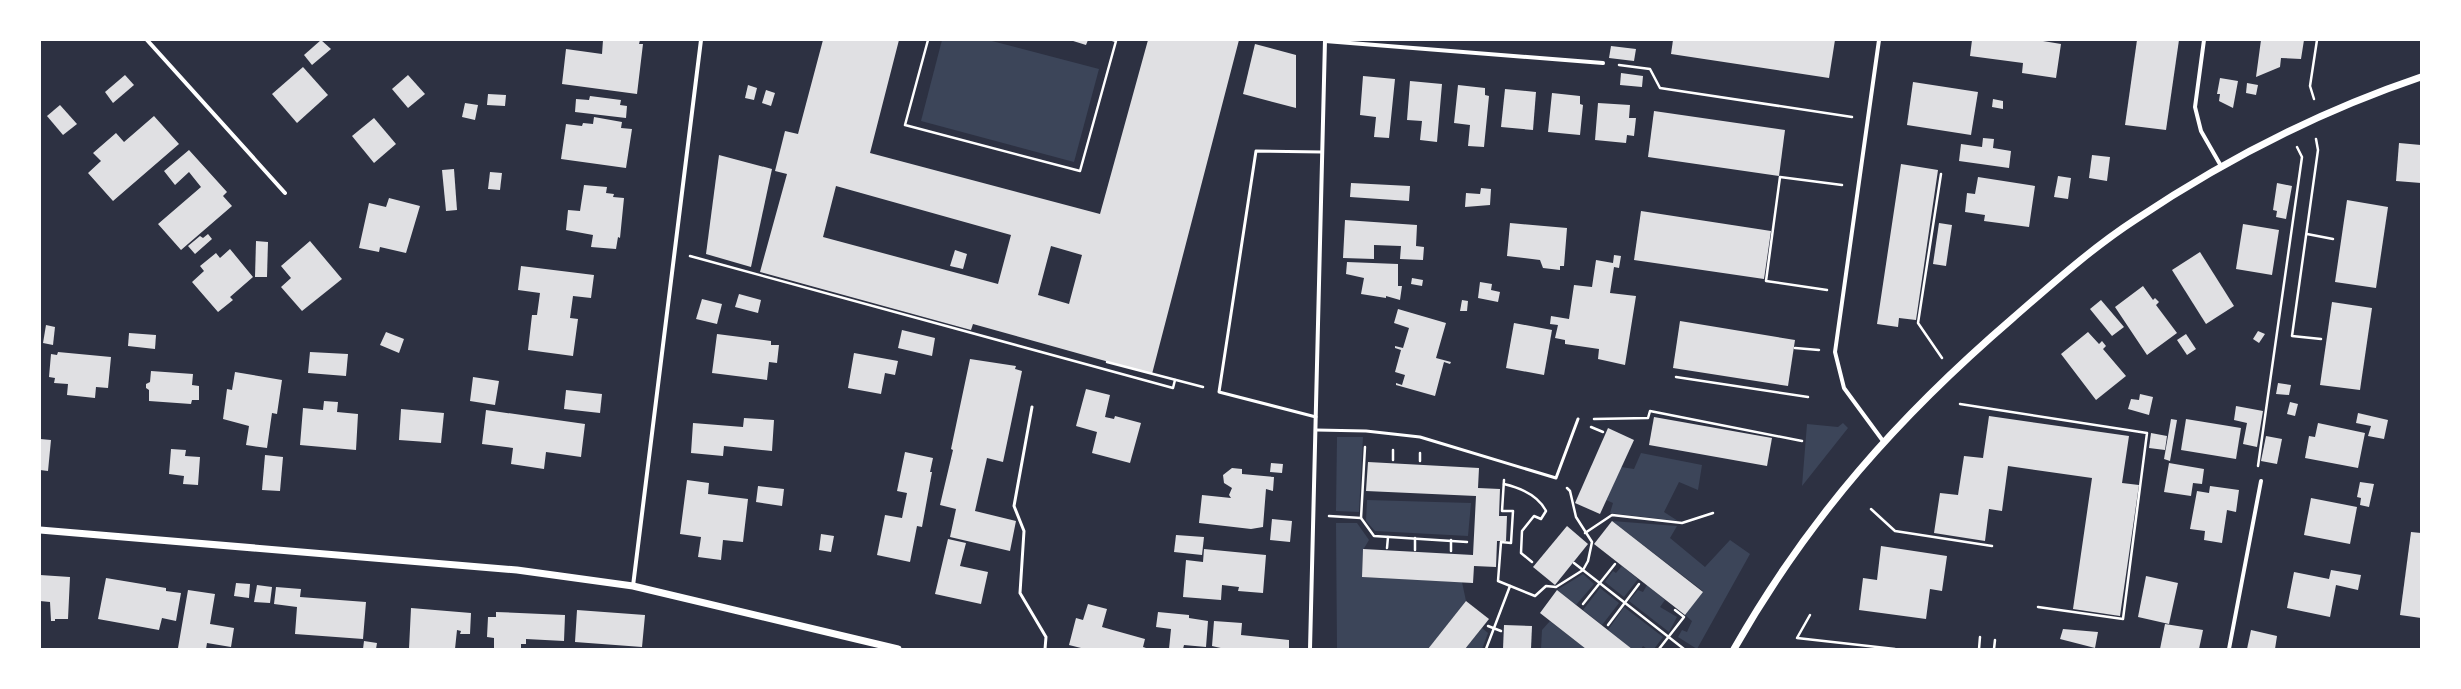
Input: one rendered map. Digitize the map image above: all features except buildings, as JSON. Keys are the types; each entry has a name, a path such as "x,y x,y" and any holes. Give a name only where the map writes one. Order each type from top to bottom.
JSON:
{"street":[{"path":"147,40 285,193"},
{"path":"634,586 701,40"},
{"path":"1310,649 1325,40 1603,63"},
{"path":"1879,40 1835,352 1844,388 1883,441"},
{"path":"2204,40 2195,107 2201,131 2221,166"},
{"path":"1734,649 1758,608 1818,520 1883,441 1962,362 2059,278 2133,221 2221,166 2319,117 2379,91 2421,77"},
{"path":"2229,649 2261,481"},
{"path":"40,530 517,570 634,586 898,649"}],"lane":[{"path":"1316,417 1219,392 1256,151 1322,152"},
{"path":"1032,407 1014,506 1024,531 1020,593 1046,637 1045,649"},
{"path":"1316,430 1366,431 1420,436 1506,461 1556,478 1578,419"}],"path":[{"path":"928,40 905,125 1080,171 1116,41 1112,40"},
{"path":"2317,40 2310,86 2319,117"},
{"path":"1603,63 1650,69 1660,88 1867,120"},
{"path":"2312,121 2318,150 2292,336 2321,339"},
{"path":"2261,481 2258,464 2302,157 2289,133"},
{"path":"1929,341 1918,322 1941,174"},
{"path":"1843,292 1766,281 1780,177 1858,187"},
{"path":"2307,234 2333,239"},
{"path":"674,251 1173,388 1175,380"},
{"path":"1795,348 1835,352"},
{"path":"1107,362 1219,392"},
{"path":"1676,377 1808,397"},
{"path":"1960,404 2147,433 2123,619 2038,607"},
{"path":"1578,419 1648,418 1650,411 1802,441"},
{"path":"1594,419 1591,427 1603,432"},
{"path":"1366,431 1361,518 1374,536 1467,542"},
{"path":"1506,461 1502,511 1513,511 1511,543 1501,542 1498,581 1536,596 1546,586 1556,587 1583,570 1588,561 1592,542 1576,517 1570,491 1556,478"},
{"path":"1504,484 1518,487 1541,501 1546,512 1541,519 1534,516 1522,532 1521,553 1532,562"},
{"path":"1871,509 1895,531 1992,546"},
{"path":"1585,533 1612,515 1682,523 1713,512"},
{"path":"1313,515 1361,518"},
{"path":"1387,548 1388,537"},
{"path":"1415,538 1415,550"},
{"path":"1451,540 1451,551"},
{"path":"1574,563 1684,649"},
{"path":"1584,604 1614,564"},
{"path":"1608,625 1639,584"},
{"path":"1486,649 1510,586"},
{"path":"1659,649 1684,617 1675,610"},
{"path":"1810,615 1797,638 1894,649"},
{"path":"1488,626 1493,630 1500,631"},
{"path":"1979,649 1980,637"},
{"path":"1994,649 1995,640"}],"shaded area":[{"path":"942,40 988,40 1099,69 1074,162 921,121"},
{"path":"1843,423 1848,428 1802,486 1807,424 1838,427"},
{"path":"1337,437 1363,437 1359,512 1336,511"},
{"path":"1641,453 1702,465 1698,490 1679,482 1664,512 1678,521 1610,513 1613,503 1606,500 1621,467 1634,469"},
{"path":"1367,500 1471,503 1468,536 1375,531 1366,521"},
{"path":"1612,521 1677,526 1670,538 1705,567 1730,540 1750,554 1697,649 1678,637 1682,630 1687,632 1692,621 1685,615 1703,591"},
{"path":"1336,523 1357,523 1369,540 1363,550 1362,577 1462,582 1466,601 1428,649 1337,649"},
{"path":"1622,566 1638,579 1624,597 1605,582 1613,571 1616,573"},
{"path":"1583,574 1594,584 1576,605 1557,590"},
{"path":"1647,585 1665,600 1660,607 1677,617 1669,632 1629,601 1638,590 1643,592"},
{"path":"1600,588 1619,603 1602,625 1583,610"},
{"path":"1624,607 1663,637 1654,649 1647,649 1643,646 1641,649 1632,649 1608,630"},
{"path":"1550,621 1586,649 1541,649 1542,630"},
{"path":"1482,628 1488,633 1482,649 1465,649"}]}
